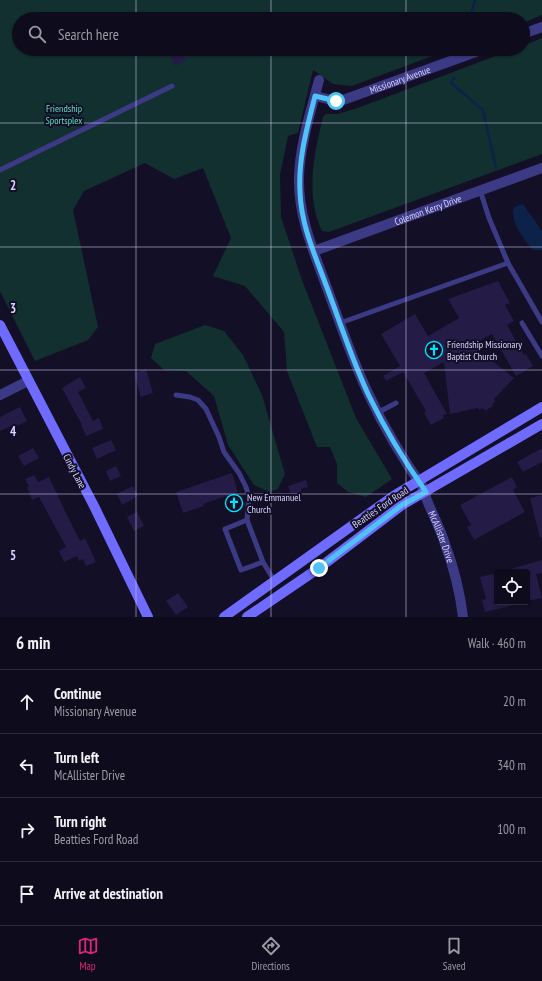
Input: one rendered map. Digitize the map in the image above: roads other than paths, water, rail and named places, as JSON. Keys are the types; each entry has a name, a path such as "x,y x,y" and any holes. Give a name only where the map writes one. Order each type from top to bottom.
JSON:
{"main road":[{"name":"Cindy Lane","path":"0,325 94,506 145,616"},
{"name":"Beatties Ford Road","path":"224,617 389,499 542,407"},
{"name":"Beatties Ford Road","path":"247,617 319,568 402,505 542,424"}],"street":[{"path":"530,31 542,27"},
{"name":"Missionary Avenue","path":"315,96 336,101 343,100 465,56"},
{"name":"McAllister Drive","path":"319,80 302,148 299,178 301,208 304,221 340,323 358,370 377,413 404,461 426,492 426,498 450,557 463,617"},
{"name":"Colemon Kerry Drive","path":"314,251 542,168"},
{"path":"0,395 28,381"}],"lane":[{"path":"0,170 172,86"},
{"path":"480,190 489,218 508,263 542,322"},
{"path":"340,323 508,263"},
{"path":"522,322 542,356"},
{"path":"176,395 198,400 206,409 224,452 239,473 246,487 249,498 247,520 262,562 275,582"},
{"path":"377,413 396,403"},
{"path":"247,520 225,529 241,570 262,562"}],"water":[{"path":"523,204 542,231 542,250 533,250 522,237 514,221 513,210 515,207"}],"waterway":[{"path":"472,12 475,0"},
{"path":"454,78 451,83 483,110 496,168"}],"place":[{"name":"Friendship Missionary Baptist Church","path":"434,350"},
{"name":"New Emmanuel Church","path":"234,503"}],"park label":[{"name":"Friendship Sportsplex","path":"64,114"}]}
